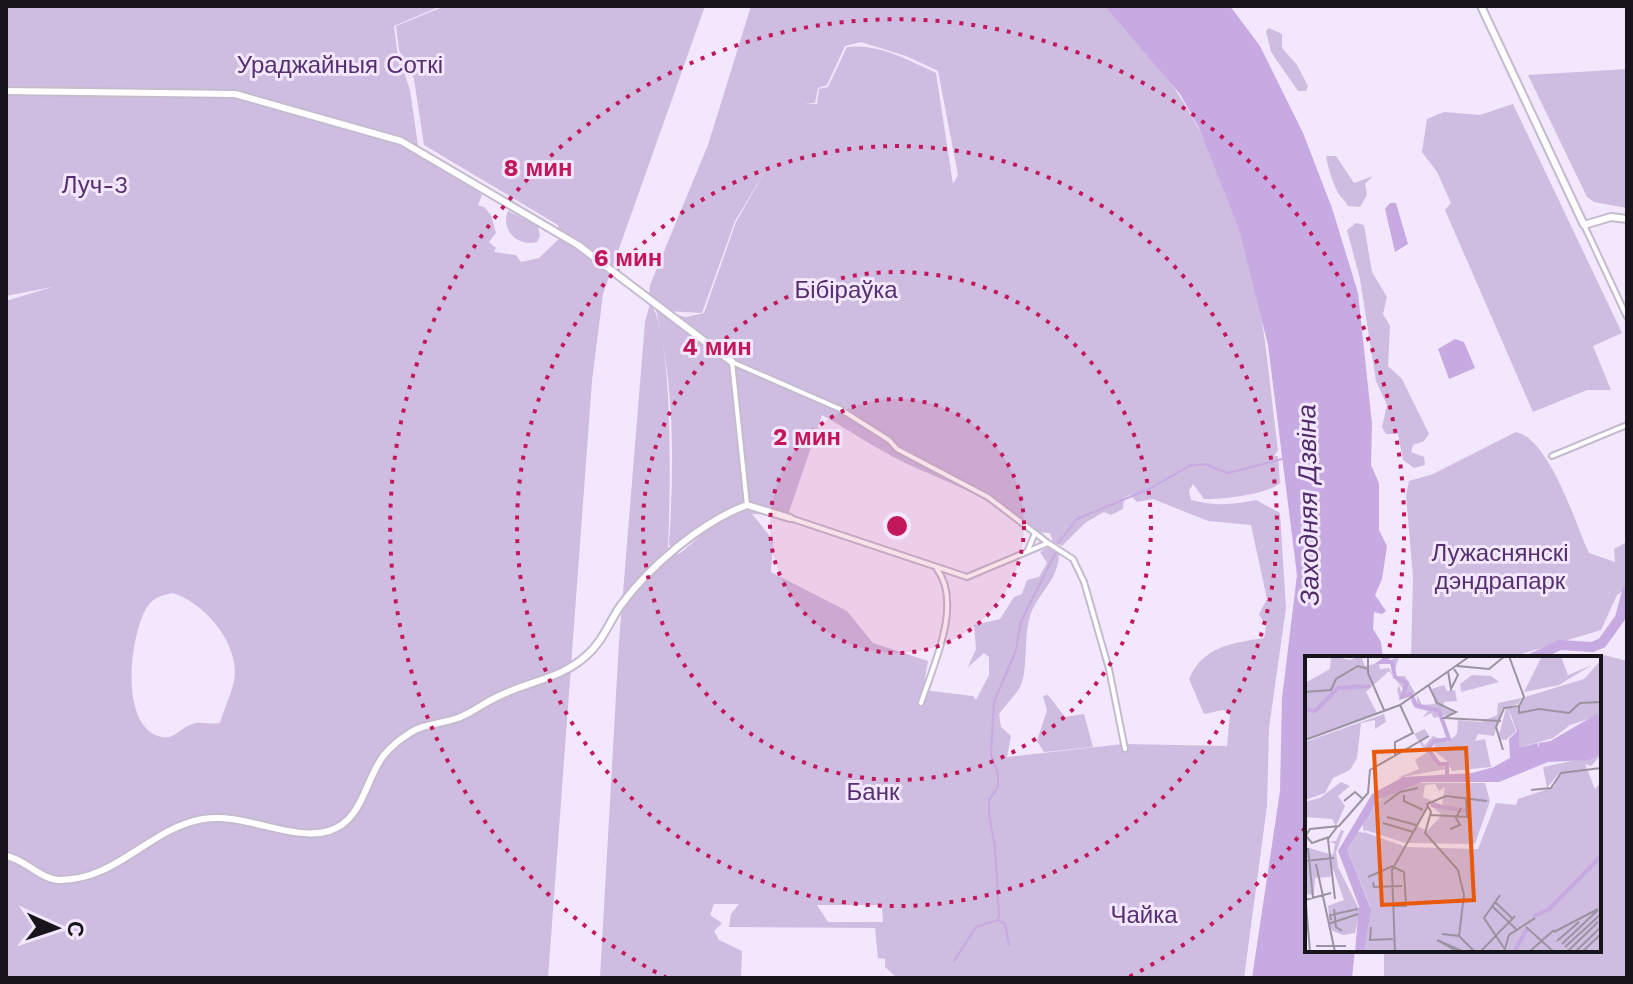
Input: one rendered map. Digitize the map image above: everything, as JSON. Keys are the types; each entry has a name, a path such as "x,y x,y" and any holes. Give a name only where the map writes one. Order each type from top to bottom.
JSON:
{"street":[{"path":"1481,6 1627,317"},
{"path":"6,91 235,94 401,141 578,245 732,362 840,409 889,440 897,449 988,497 1073,559 1084,582 1109,669 1125,749"},
{"path":"1584,225 1611,217 1627,219"},
{"path":"732,362 747,505"},
{"path":"1552,456 1627,425"},
{"path":"6,856 61,880 106,869 175,828 204,819 243,820 313,833 330,831 346,822 359,806 384,755 409,733 457,718 497,697 562,675 590,653 622,603 676,548 719,517 747,505 967,577 1011,562 1028,550 1048,543"},
{"path":"1028,550 1035,533"},
{"path":"921,703 945,615 943,578 935,567"}],"green space":[{"path":"6,6 441,6 394,26 397,50 410,90 418,146 482,195 478,205 491,215 496,233 489,242 496,248 494,252 516,255 521,262 539,258 559,239 558,225 424,145 414,79 399,50 396,26 445,6 705,6 603,294 592,381 548,978 6,978 6,301 52,287 6,296","holes":["173,593 185,598 208,616 226,640 235,667 234,681 220,723 194,724 174,735 162,737 148,730 139,717 133,699 136,638 141,620 152,601"]},
{"path":"751,6 1105,6 1134,35 1183,101 1221,174 1236,213 1257,292 1278,450 1274,456 1278,456 1280,483 1274,487 1244,496 1211,499 1204,499 1193,484 1189,491 1191,500 1224,504 1256,500 1280,513 1286,608 1269,728 1267,806 1244,978 897,978 885,967 885,959 878,958 875,928 729,927 731,914 739,904 714,904 710,915 722,923 714,931 719,940 742,951 741,978 600,978 619,642 645,322 650,304 658,321 663,346 656,310 686,317 704,313 736,222 768,166 735,221 702,313 667,311 649,295 650,285 708,145","holes":["861,42 906,56 938,71 958,175 953,184 936,73 882,50 847,47 828,87 819,89 817,104 804,104 815,103 818,88 827,85 845,46","664,349 670,398 672,457 669,545 679,551 702,535 679,554 668,548 669,420","822,415 903,462 985,500 1027,532 1050,533 1053,542 1062,546 1085,523 1104,512 1111,515 1123,509 1124,498 1130,495 1137,502 1153,499 1208,521 1251,525 1267,599 1259,614 1266,626 1264,638 1220,648 1202,659 1189,679 1204,714 1223,710 1230,714 1227,746 1123,744 1007,757 1011,736 1001,727 999,714 1022,683 1029,620 1055,572 1059,553 1050,546 1040,552 1047,563 1039,577 1027,580 1022,594 1014,597 1000,619 974,625 976,649 968,667 984,653 989,657 989,675 976,700 973,696 923,690 928,661 873,643 847,611 771,572 773,540 752,514 788,515","817,905 882,905 883,922 828,922"]},
{"path":"1269,28 1282,34 1282,48 1297,65 1308,86 1306,91 1298,91 1271,52 1266,31"},
{"path":"1627,69 1627,208 1594,202 1587,197 1528,75"},
{"path":"1513,104 1622,333 1593,346 1611,390 1587,390 1533,412 1445,210 1451,203 1437,172 1422,152 1427,119 1444,112 1480,115"},
{"path":"1326,156 1336,156 1354,183 1373,176 1365,184 1367,195 1360,207 1348,206 1338,193"},
{"path":"508,211 538,226 540,236 537,242 523,242 512,236 506,225"},
{"path":"1356,223 1364,225 1372,272 1387,297 1383,314 1390,326 1388,366 1402,379 1429,434 1424,441 1413,445 1411,452 1424,457 1425,465 1414,468 1403,460 1398,434 1386,434 1382,427 1387,405 1376,381 1360,279 1347,230"},
{"name":"Лужаснянскі дэндрапарк","path":"1516,432 1528,438 1540,450 1560,484 1589,553 1615,562 1614,549 1627,542 1627,588 1617,595 1601,630 1515,656 1411,656 1413,577 1406,495 1409,481 1433,474"},
{"path":"1601,656 1627,661 1627,978 1384,978 1384,952 1601,952"},
{"path":"1048,695 1065,717 1084,714 1093,747 1044,752 1037,741 1047,710 1043,696"}],"water":[{"name":"Заходняя Дзвіна","path":"1105,6 1230,6 1260,46 1303,133 1332,208 1358,293 1372,424 1371,465 1379,483 1379,530 1387,546 1382,579 1375,595 1386,611 1382,614 1374,612 1373,629 1381,642 1383,656 1305,656 1305,952 1355,952 1352,978 1252,978 1280,791 1282,698 1297,575 1268,345 1239,229 1199,128 1180,94"},
{"path":"1390,203 1396,203 1408,244 1395,252 1385,209"},
{"path":"1455,339 1464,342 1475,368 1449,379 1438,349"}],"waterway":[{"name":"Заходняя Дзвіна","path":"1058,543 1077,519 1149,489 1189,466 1204,464 1228,473 1282,459"},
{"path":"954,961 976,927 998,920 999,916 995,847 989,814 989,800 998,787 998,774 991,755 994,702 1016,650 1021,621 1055,554"},
{"path":"1536,656 1560,645 1592,647 1602,643 1620,618 1627,591"},
{"path":"998,920 1005,924 1009,945"}],"park label":[{"name":"Ураджайныя Соткі","path":"340,65"},
{"name":"Луч-3","path":"95,185"},
{"name":"Бібіраўка","path":"846,290"},
{"name":"Банк","path":"873,792"},
{"name":"Чайка","path":"1144,915"}]}
